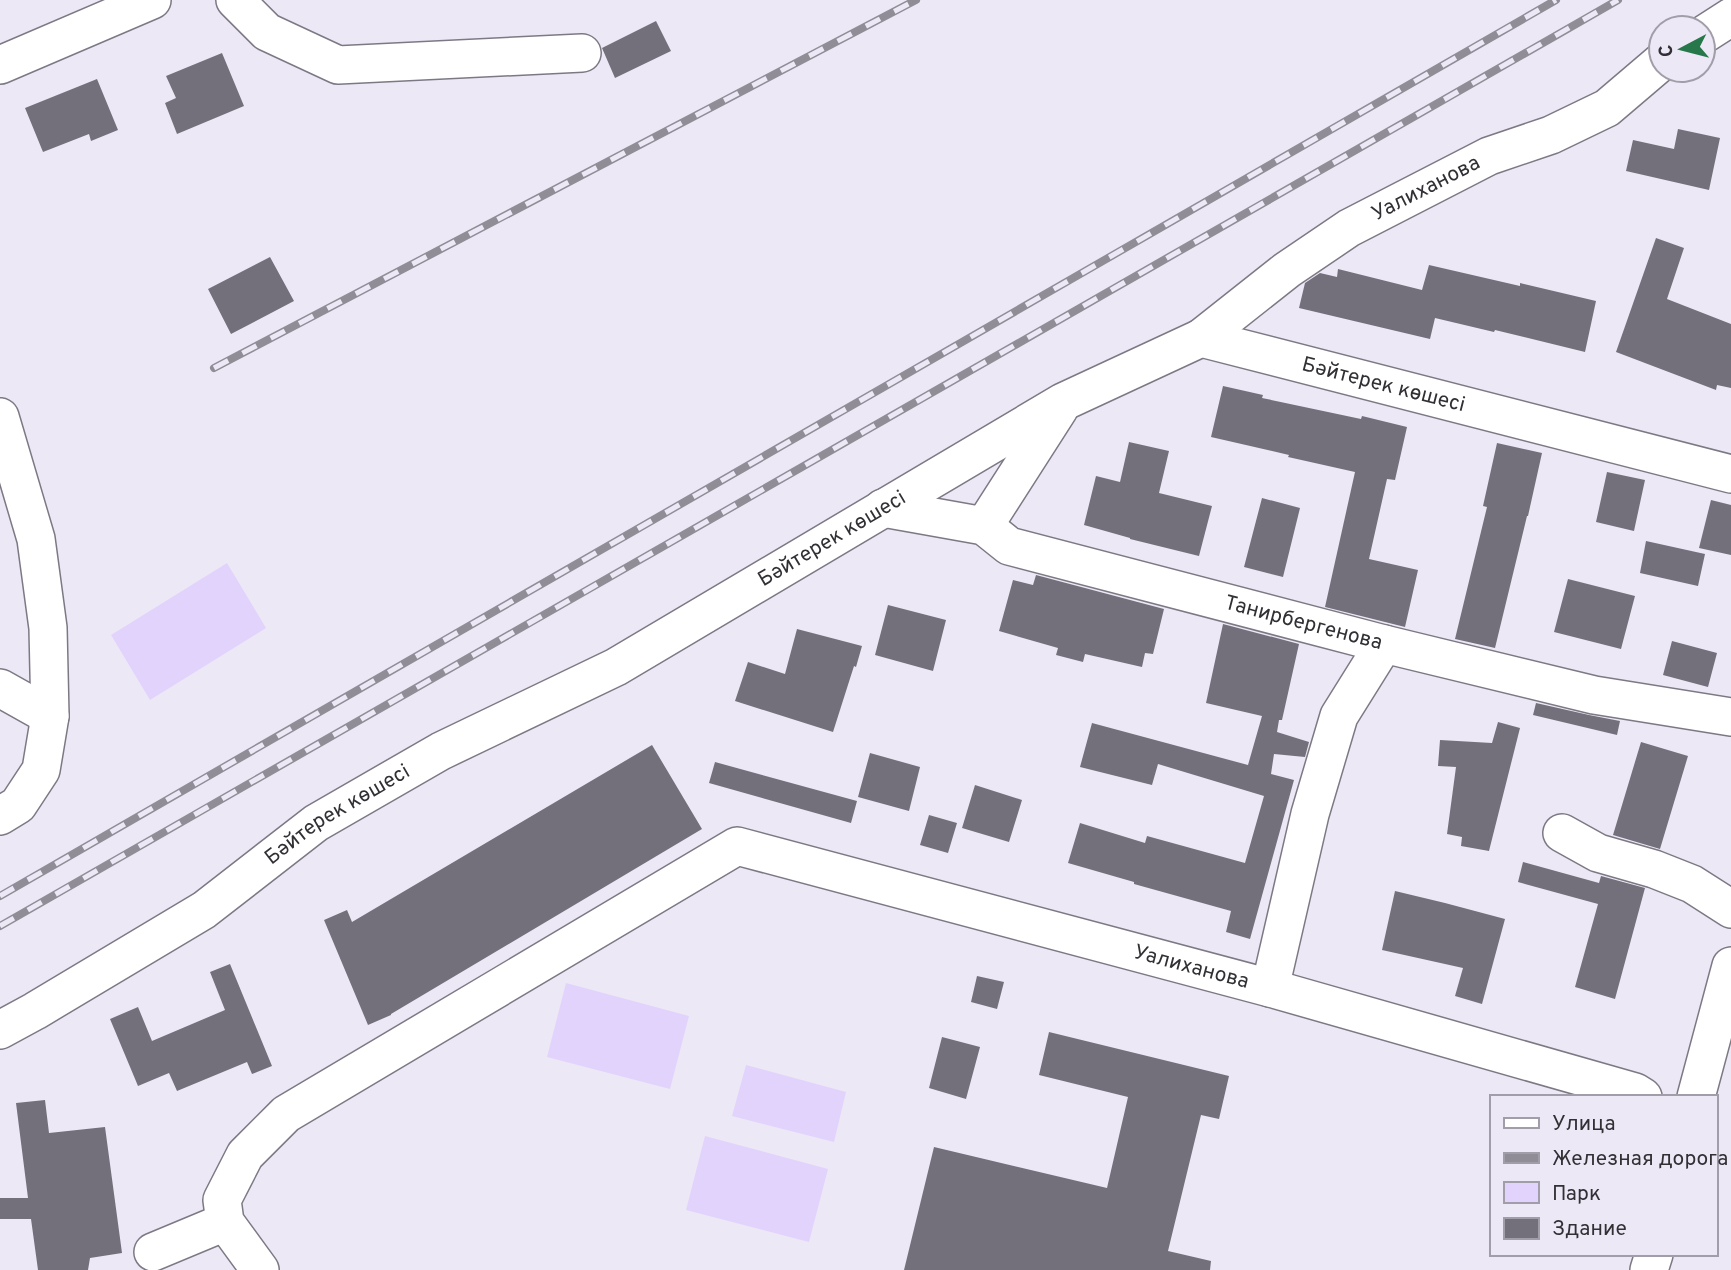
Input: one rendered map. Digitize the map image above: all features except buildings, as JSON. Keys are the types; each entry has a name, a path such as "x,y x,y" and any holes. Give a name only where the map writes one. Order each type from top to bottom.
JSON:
{"street":[{"path":"0,65 152,0"},
{"path":"235,0 267,33 338,65 582,53"},
{"name":"Уалиханова","path":"1201,338 1287,270 1349,228 1489,156 1551,135 1607,108 1647,74"},
{"name":"Бәйтерек көшесі","path":"0,1030 204,910 316,823 441,751 616,667 1063,402 1201,338 1731,474"},
{"path":"984,526 1063,402"},
{"path":"0,417 36,539 48,628 50,716 41,770 18,805 0,816"},
{"name":"Танирбергенова","path":"883,508 984,526 1009,546 1384,644 1594,695 1731,717"},
{"path":"1270,988 1310,814 1339,716 1384,644"},
{"path":"0,688 50,716"},
{"path":"1562,832 1598,853 1654,869 1692,884 1731,909"},
{"name":"Уалиханова","path":"225,1222 222,1200 245,1155 286,1114 737,846 1270,988 1635,1091 1640,1095"},
{"path":"1697,1095 1731,966"},
{"path":"153,1252 225,1222 260,1270"}],"green space":[{"path":"227,563 266,628 150,700 111,635"},
{"path":"566,983 689,1016 670,1089 547,1057"},
{"path":"746,1065 846,1092 834,1142 732,1116"},
{"path":"705,1136 828,1169 809,1242 686,1210"}],"railway":[{"path":"214,368 916,0"},
{"path":"0,896 1556,0"},
{"path":"0,926 1618,0"}]}
